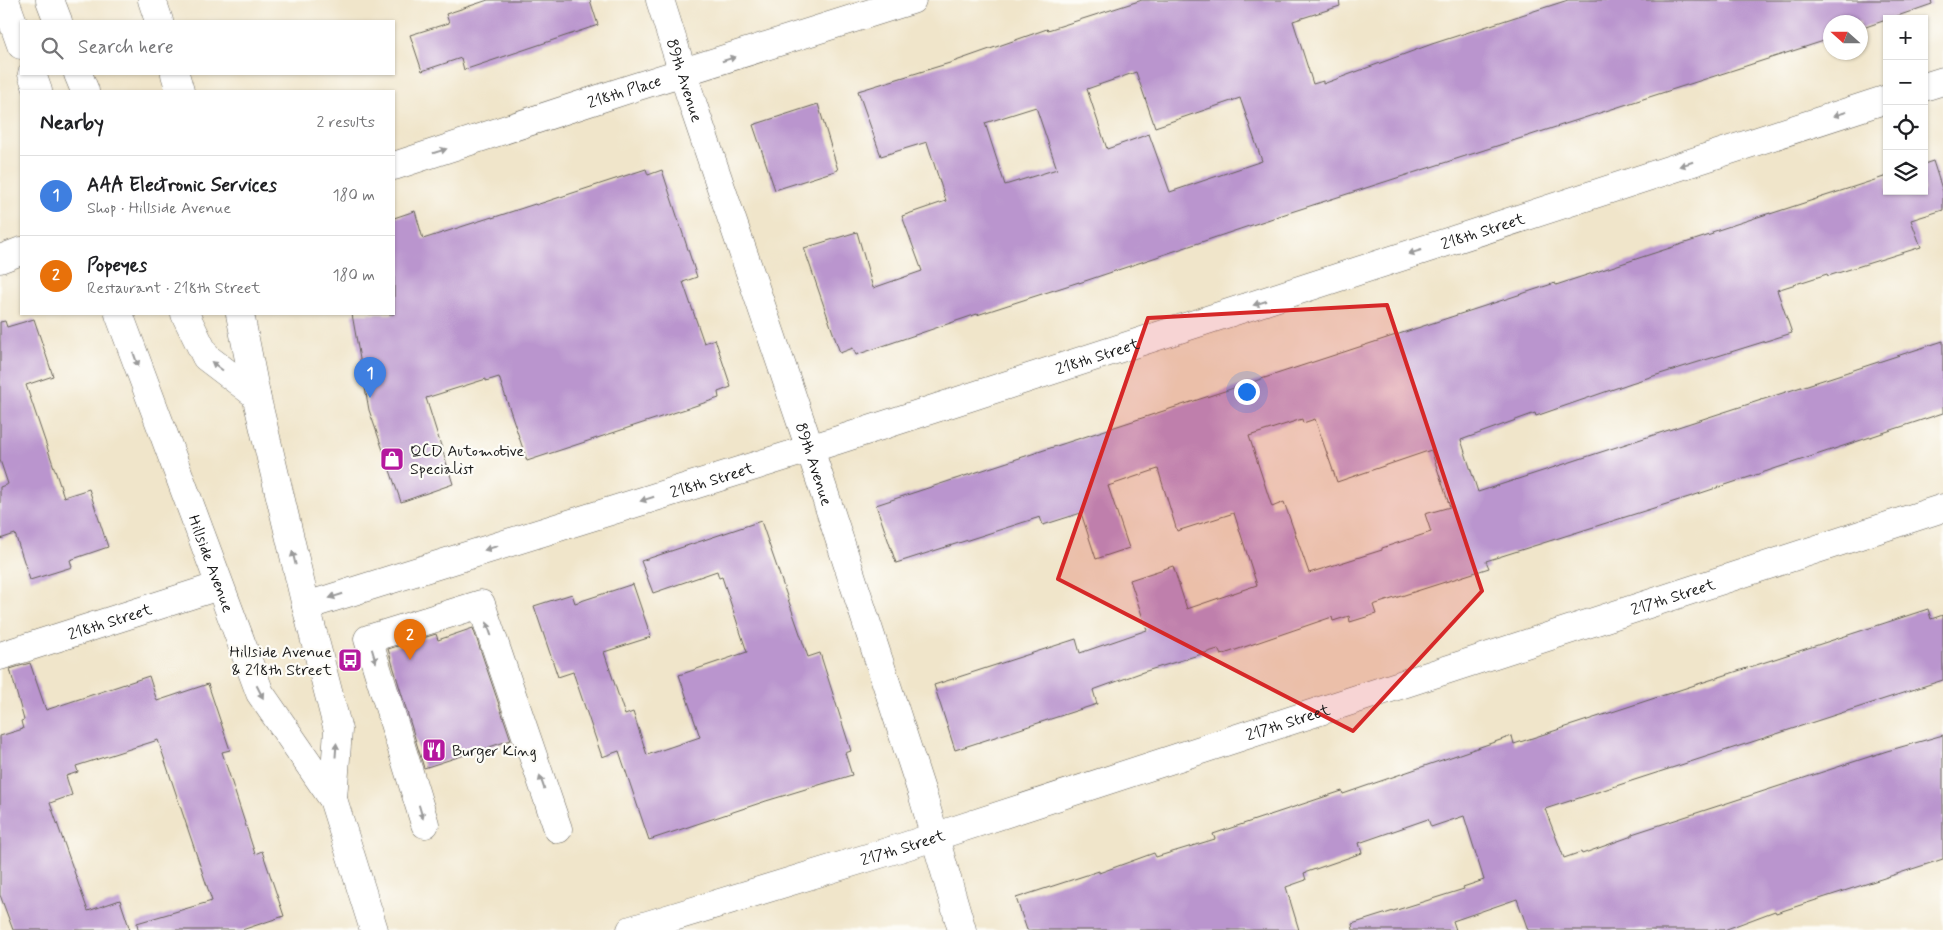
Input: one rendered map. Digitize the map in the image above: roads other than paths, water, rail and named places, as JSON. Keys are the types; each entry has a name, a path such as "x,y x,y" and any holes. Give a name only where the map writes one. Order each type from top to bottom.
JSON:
{"street":[{"path":"5,0 20,42"},
{"path":"50,0 58,20"},
{"path":"152,0 158,20"},
{"name":"89th Avenue","path":"660,0 683,74 810,449 935,836 962,930"},
{"name":"218th Place","path":"395,166 626,90 683,74 912,0"},
{"path":"32,75 38,90"},
{"path":"78,75 85,90"},
{"path":"174,75 180,90"},
{"path":"1928,86 1943,81"},
{"name":"218th Street","path":"306,606 810,449 1883,100"},
{"path":"0,258 20,251"},
{"name":"Hillside Avenue","path":"119,315 260,694 333,798 374,930"},
{"path":"185,315 206,357 256,395"},
{"name":"Hillside Avenue","path":"240,315 256,395 306,606 338,730 333,798"},
{"name":"217th Street","path":"631,930 935,836 1943,508"},
{"name":"218th Street","path":"0,656 219,586"},
{"path":"425,824 368,638 481,604 558,828"}],"place":[{"name":"AAA Electronic Services","path":"370,398"},
{"name":"QCD Automotive Specialist","path":"392,459"},
{"name":"Hillside Avenue & 218th Street","path":"350,660"},
{"name":"Popeyes","path":"410,660"},
{"name":"Burger King","path":"434,750"}]}
